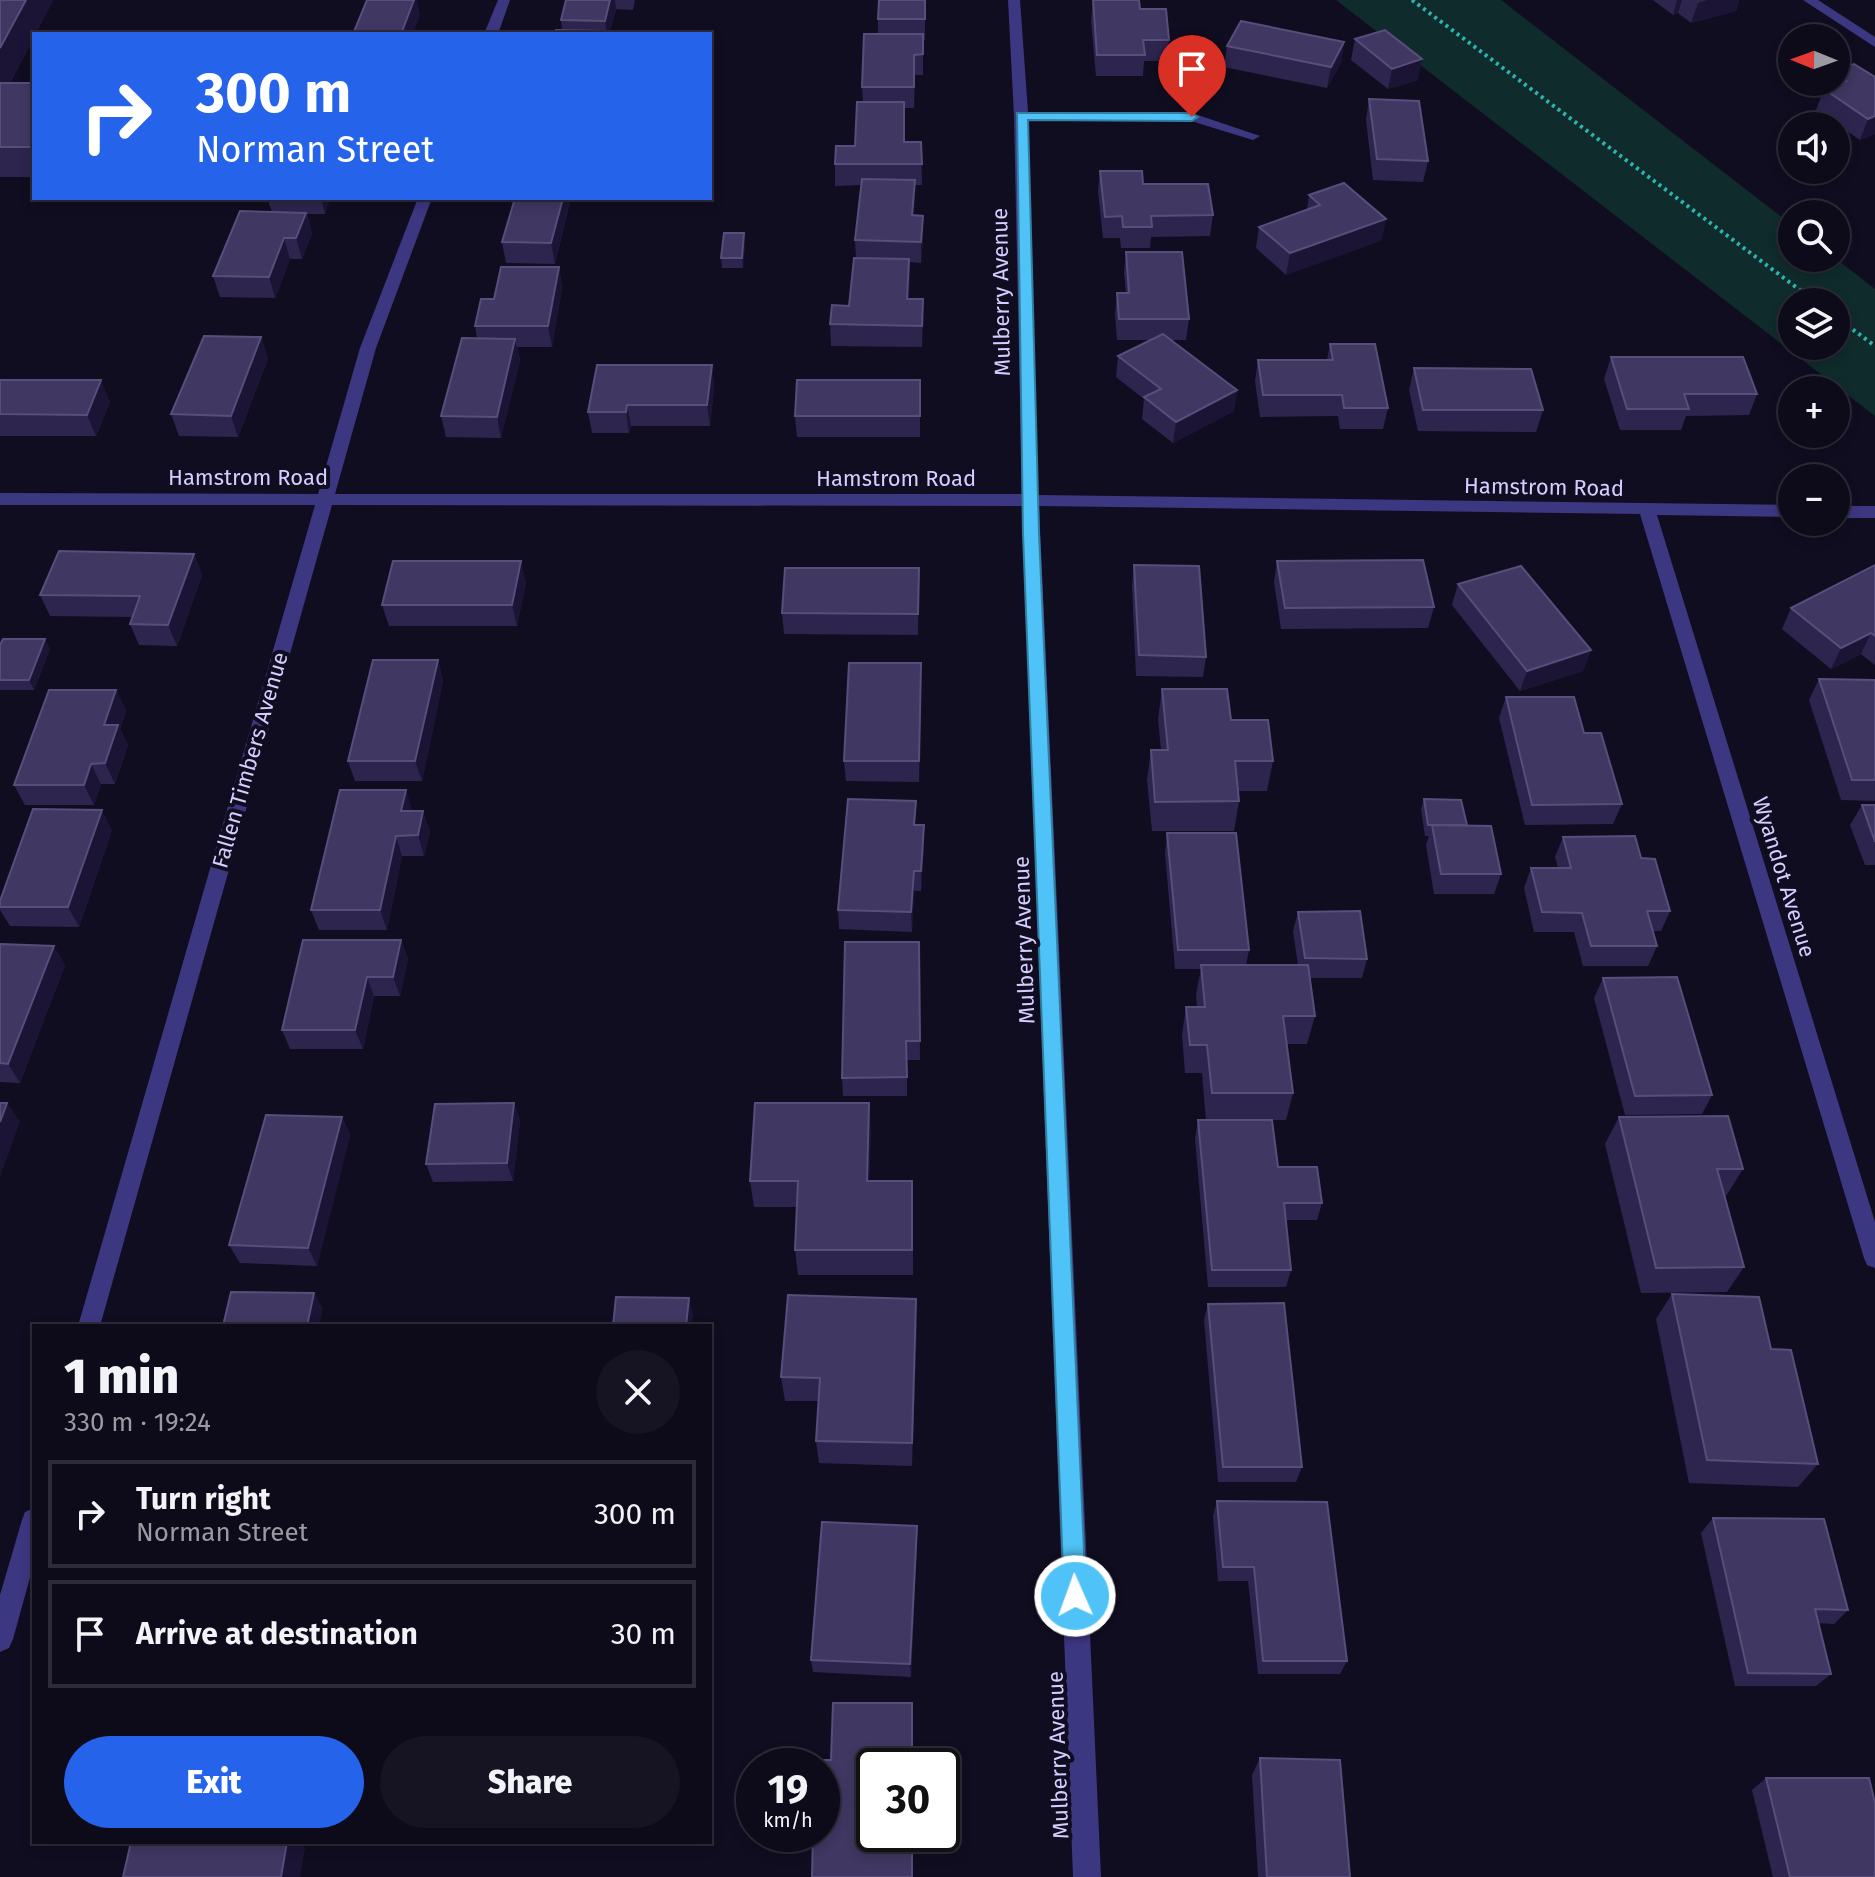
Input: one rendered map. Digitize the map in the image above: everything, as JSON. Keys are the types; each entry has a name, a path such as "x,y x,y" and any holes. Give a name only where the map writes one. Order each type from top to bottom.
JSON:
{"street":[{"path":"492,32 504,0"},
{"name":"Mulberry Avenue","path":"1014,0 1021,116 1030,500 1087,1877"},
{"path":"1809,0 1875,43"},
{"path":"1021,116 1192,117 1253,136"},
{"name":"Fallen Timbers Avenue","path":"90,1324 368,348 424,200"},
{"name":"Hamstrom Road","path":"0,499 1030,500 1778,511"},
{"name":"Wyandot Avenue","path":"1647,510 1875,1258"},
{"path":"1850,512 1875,512"},
{"path":"0,1639 32,1527"}],"path":[{"path":"1412,0 1797,288"},
{"path":"1850,327 1875,346"}],"green space":[{"path":"1336,0 1501,0 1778,214 1778,272 1850,270 1875,289 1875,416 1850,397 1850,376 1823,376 1802,360 1850,360 1850,288 1778,288 1778,341"}],"building":[{"path":"0,0 26,0 0,48"},
{"path":"367,0 414,0 402,32 354,32"},
{"path":"566,0 610,0 605,21 561,20"},
{"path":"879,0 925,0 925,19 878,19"},
{"path":"1093,0 1139,0 1140,9 1166,9 1169,40 1143,40 1145,55 1097,55"},
{"path":"1241,21 1344,42 1331,67 1227,46"},
{"path":"556,30 604,31 604,32"},
{"path":"1385,30 1422,59 1392,69 1355,39"},
{"path":"864,34 923,34 923,54 914,55 914,87 862,87"},
{"path":"1854,64 1875,77 1875,116 1868,119 1834,96 1850,96 1850,65"},
{"path":"0,83 32,83 32,147 0,147"},
{"path":"1369,99 1419,101 1428,161 1377,159"},
{"path":"857,102 904,102 904,142 921,142 922,164 835,164 836,146 855,146"},
{"path":"1100,171 1142,171 1143,184 1208,184 1213,215 1151,216 1152,227 1123,227 1122,216 1105,217"},
{"path":"862,179 915,180 912,215 923,216 921,242 855,240"},
{"path":"1344,183 1386,219 1290,253 1259,227 1320,205 1309,195"},
{"path":"514,200 562,200 551,243 502,242"},
{"path":"240,211 306,213 296,238 284,238 269,277 213,276"},
{"path":"724,233 744,233 742,258 721,258"},
{"path":"1126,252 1182,252 1189,319 1119,319 1117,293 1129,293"},
{"path":"854,258 909,259 907,299 923,299 922,326 830,324 832,305 849,306"},
{"path":"501,267 559,267 548,326 475,326 481,299 494,299"},
{"path":"1163,334 1237,390 1176,422 1144,397 1161,389 1118,356"},
{"path":"204,336 261,337 231,416 171,414"},
{"path":"462,338 515,339 497,417 441,416"},
{"path":"1330,344 1375,344 1388,408 1344,408 1342,395 1263,395 1258,360 1333,360"},
{"path":"1611,357 1743,357 1757,394 1684,394 1689,409 1627,409"},
{"path":"597,365 712,365 707,405 627,405 626,412 588,412"},
{"path":"1414,368 1531,369 1543,410 1423,410"},
{"path":"0,380 101,380 87,415 0,414"},
{"path":"797,380 920,380 920,416 795,416"},
{"path":"59,551 194,554 168,625 130,624 140,596 40,595"},
{"path":"1423,560 1434,607 1285,608 1277,561"},
{"path":"393,561 521,561 512,605 382,605"},
{"path":"1134,565 1199,566 1206,657 1139,655"},
{"path":"1875,565 1875,636 1871,633 1841,648 1791,608"},
{"path":"1521,566 1591,650 1527,671 1458,584"},
{"path":"785,568 919,568 918,614 782,613"},
{"path":"3,639 45,639 29,680 0,680 0,645"},
{"path":"373,660 438,660 415,761 348,761"},
{"path":"849,663 921,663 919,761 844,761"},
{"path":"1819,679 1875,680 1875,780 1852,780"},
{"path":"1162,689 1227,689 1231,720 1268,720 1273,761 1235,761 1239,801 1155,802 1151,750 1168,750"},
{"path":"49,690 116,690 104,725 118,725 105,763 91,764 84,785 14,785"},
{"path":"1506,697 1574,697 1584,733 1601,733 1622,804 1532,805"},
{"path":"340,790 406,790 401,811 423,811 418,835 396,836 380,910 311,910"},
{"path":"848,799 916,801 914,825 924,825 921,871 914,871 911,912 838,910"},
{"path":"1424,799 1461,800 1467,825 1428,825"},
{"path":"1862,805 1875,805 1875,842"},
{"path":"33,809 102,810 68,907 0,907"},
{"path":"1432,825 1491,826 1501,874 1441,874"},
{"path":"1167,833 1236,833 1249,950 1178,950"},
{"path":"1635,836 1641,858 1655,859 1670,911 1647,911 1657,946 1591,946 1582,913 1542,912 1531,868 1571,868 1563,837"},
{"path":"1360,911 1367,959 1305,958 1298,912"},
{"path":"303,940 401,940 393,977 367,977 355,1030 282,1030"},
{"path":"845,942 919,942 920,1041 906,1041 907,1077 842,1078"},
{"path":"0,944 54,946 8,1064 0,1063"},
{"path":"1201,965 1308,965 1315,1016 1283,1016 1293,1093 1212,1093 1207,1045 1190,1045 1186,1007 1205,1007"},
{"path":"1677,977 1712,1095 1635,1096 1603,978"},
{"path":"0,1103 7,1103 0,1122"},
{"path":"514,1103 507,1163 426,1164 435,1104"},
{"path":"755,1103 869,1103 867,1181 912,1181 912,1250 795,1250 798,1181 750,1181"},
{"path":"266,1115 342,1117 308,1248 229,1245"},
{"path":"1728,1116 1743,1169 1717,1169 1744,1267 1656,1268 1619,1117"},
{"path":"1198,1120 1272,1120 1278,1167 1317,1167 1322,1203 1284,1203 1291,1270 1212,1270"},
{"path":"231,1292 314,1293 307,1324 223,1324"},
{"path":"1672,1294 1759,1297 1771,1349 1791,1350 1818,1464 1707,1460"},
{"path":"788,1295 916,1299 912,1443 816,1441 820,1378 781,1377"},
{"path":"616,1297 689,1298 686,1324 613,1324"},
{"path":"1284,1303 1302,1467 1223,1467 1208,1304"},
{"path":"1217,1501 1327,1502 1347,1661 1263,1661 1254,1567 1223,1567"},
{"path":"1713,1518 1824,1519 1848,1610 1815,1609 1831,1674 1748,1673"},
{"path":"822,1522 917,1526 910,1664 811,1660"},
{"path":"833,1703 912,1703 912,1748 856,1748 856,1852 912,1852 912,1877 812,1877 813,1852 840,1852 840,1748 831,1748"},
{"path":"1260,1758 1340,1760 1350,1877 1267,1877"},
{"path":"1766,1778 1869,1778 1875,1803 1875,1877 1790,1877"},
{"path":"131,1844 287,1844 281,1877 123,1877"}],"route":[{"path":"1075,1596 1031,534 1021,116 1192,117"}]}
